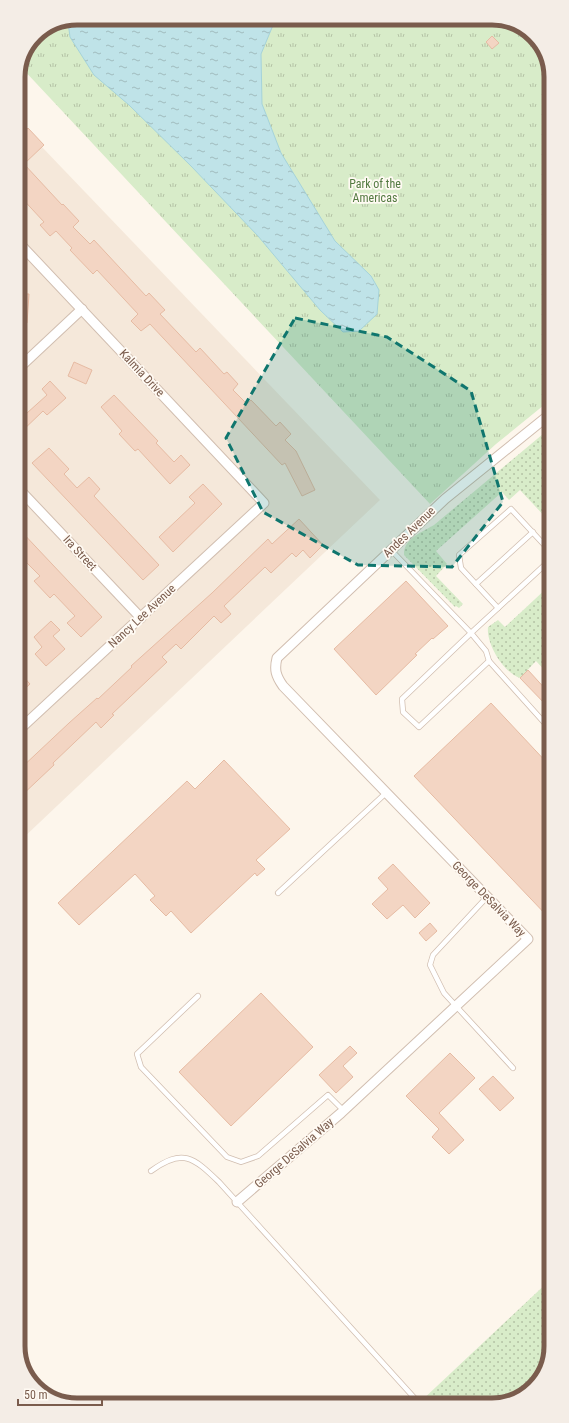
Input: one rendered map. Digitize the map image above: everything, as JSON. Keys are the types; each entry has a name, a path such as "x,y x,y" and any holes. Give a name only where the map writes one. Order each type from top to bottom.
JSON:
{"street":[{"name":"Kalmia Drive","path":"25,250 264,503"},
{"path":"25,362 82,309"},
{"name":"Andes Avenue","path":"277,658 445,499 544,419"},
{"name":"Ira Street","path":"25,495 140,618"},
{"name":"Nancy Lee Avenue","path":"25,724 264,503"},
{"name":"George DeSalvia Way","path":"237,1202 344,1111 528,939 283,686 276,676 275,667 277,658"}],"lane":[{"path":"498,608 461,568 459,555 511,508 544,545"},
{"path":"476,584 532,532"},
{"path":"391,550 471,633 486,651 489,661 544,722"},
{"path":"489,661 419,727 403,712 402,699 544,566"},
{"path":"278,893 387,792"},
{"path":"487,897 434,955 430,965 444,993 513,1068"},
{"path":"198,996 137,1054 140,1067 227,1157 241,1162 258,1156 328,1095 344,1111"},
{"path":"151,1171 163,1162 173,1158 182,1157 191,1159 202,1166 237,1202 414,1398"}],"highlighted area":[{"path":"295,318 387,337 471,391 503,502 452,567 358,565 263,512 226,438"}],"shaded area":[{"path":"25,129 380,500 25,836"}],"green space":[{"name":"Park of the Americas","path":"77,25 495,25 509,28 518,32 531,43 539,54 544,70 544,405 496,444 430,504 25,72 30,54 43,38 57,29"},
{"path":"544,433 544,516 520,490 509,500 502,492 436,551 447,564 436,576 463,604 459,608 456,606 455,607 404,555 405,549 410,540 434,525"},
{"path":"544,591 544,670 536,661 520,678 514,675 502,664 493,649 488,634 488,627 498,620 505,627"},
{"path":"544,1286 544,1353 539,1369 524,1387 515,1393 502,1397 424,1398"}],"water":[{"path":"77,25 273,25 261,54 262,104 281,153 335,241 371,276 379,290 377,314 359,331 343,332 320,310 258,236 191,166 129,105 94,75 70,37 69,26"}],"building":[{"path":"492,36 499,43 492,49 486,42"},
{"path":"28,128 44,145 25,163 25,131"},
{"path":"25,165 79,221 73,227 90,244 94,240 146,296 149,293 165,310 160,314 196,352 200,348 224,374 227,372 238,384 233,390 247,404 251,400 276,426 280,422 291,434 285,440 296,451 315,490 302,496 285,463 282,465 150,324 141,331 131,321 138,314 97,270 93,274 70,250 72,248 56,231 50,236 40,225 44,222 25,202"},
{"path":"25,294 29,294 27,323 25,323"},
{"path":"74,362 92,370 86,384 68,376"},
{"path":"50,381 66,398 47,415 43,411 25,428 25,411 27,413 47,395 42,389"},
{"path":"114,395 158,441 156,443 174,462 181,455 190,465 170,484 138,449 135,451 119,434 122,431 101,407"},
{"path":"49,448 69,469 64,474 77,488 89,477 100,489 94,496 159,565 143,580 32,463"},
{"path":"203,484 222,504 173,552 159,537 195,503 189,497"},
{"path":"299,519 323,545 310,558 303,550 296,557 292,553 271,573 265,567 224,606 231,614 221,623 214,616 181,649 176,644 162,657 167,662 112,714 114,715 101,728 96,722 25,792 25,764 69,723 97,698 98,699 132,667 131,666 212,593 268,539 272,544"},
{"path":"25,535 102,617 81,637 67,623 75,616 54,594 50,598 34,581 40,576 25,561"},
{"path":"406,581 448,626 433,639 432,638 415,654 417,655 376,695 334,649"},
{"path":"51,621 60,630 53,636 65,649 46,666 35,654 42,647 34,637"},
{"path":"528,670 544,688 544,703 520,678"},
{"path":"25,679 30,684 25,688"},
{"path":"491,703 544,760 544,913 414,776"},
{"path":"224,760 290,829 256,860 265,869 257,876 255,873 191,933 171,911 166,916 150,900 155,896 135,874 79,925 58,903 187,781 195,789"},
{"path":"393,864 430,903 415,918 403,905 387,919 372,904 388,889 378,878"},
{"path":"430,923 437,931 426,941 419,933"},
{"path":"261,993 313,1047 231,1126 179,1072"},
{"path":"350,1046 357,1053 343,1066 353,1077 336,1093 319,1075"},
{"path":"450,1053 475,1078 439,1113 464,1140 449,1154 432,1137 439,1129 406,1096"},
{"path":"493,1076 514,1098 500,1111 479,1089"}]}
